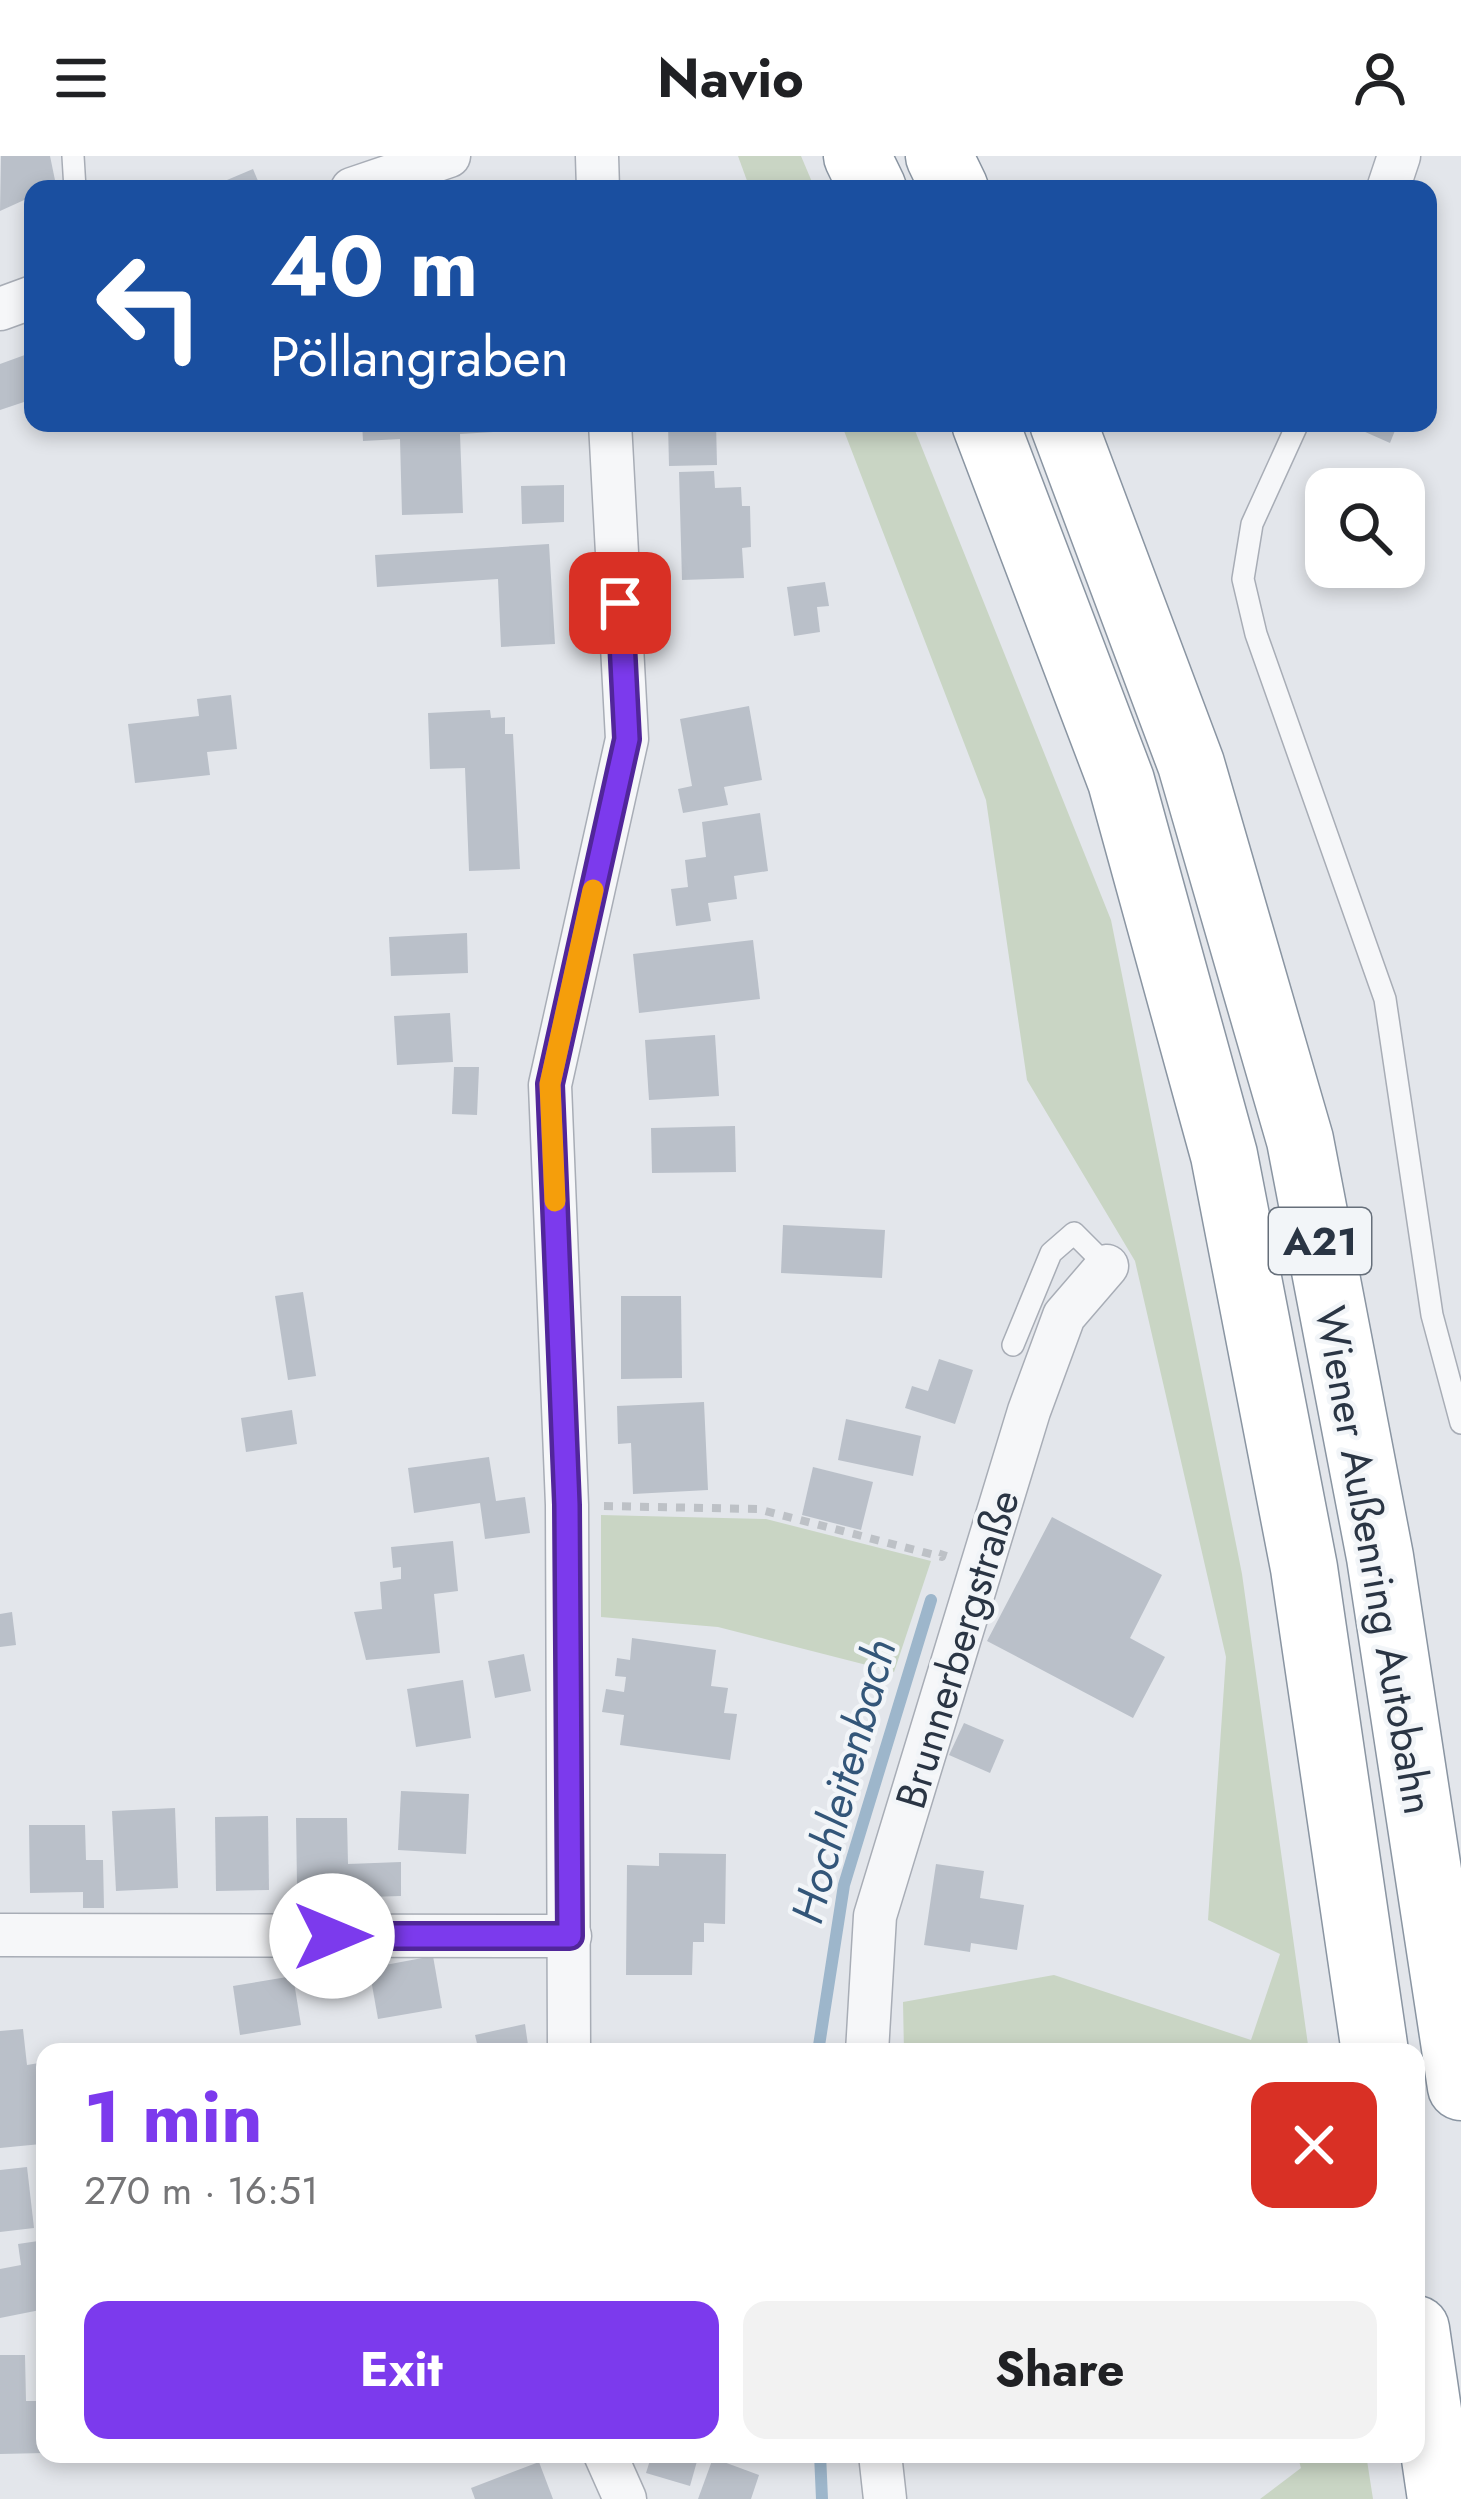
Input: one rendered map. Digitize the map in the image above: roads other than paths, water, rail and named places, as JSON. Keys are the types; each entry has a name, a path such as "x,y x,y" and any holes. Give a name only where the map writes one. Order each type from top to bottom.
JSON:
{"highway":[{"name":"Wiener Außenring Autobahn","path":"988,432 1121,781 1224,1155 1304,1568 1374,2043"},
{"name":"Wiener Außenring Autobahn","path":"1067,432 1191,764 1300,1140 1381,1557 1461,2087"},
{"path":"1425,2390 1441,2499"}],"street":[{"path":"378,180 449,156"},
{"path":"569,2043 567,1505 550,1084 627,739 610,432"},
{"name":"Brunnerbergstraße","path":"868,2043 875,1916 1009,1477 1064,1316 1107,1266"},
{"path":"0,1935 570,1936"},
{"path":"609,2463 625,2499"},
{"path":"881,2463 885,2499"}],"lane":[{"path":"1294,432 1252,524 1243,579 1256,634 1385,999 1432,1315 1461,1423"},
{"path":"1013,1345 1051,1253 1074,1233 1107,1266"}],"waterway":[{"name":"Hochleitenbach","path":"819,2043 844,1885 931,1600"},
{"name":"Hochleitenbach","path":"820,2463 822,2499"}]}
